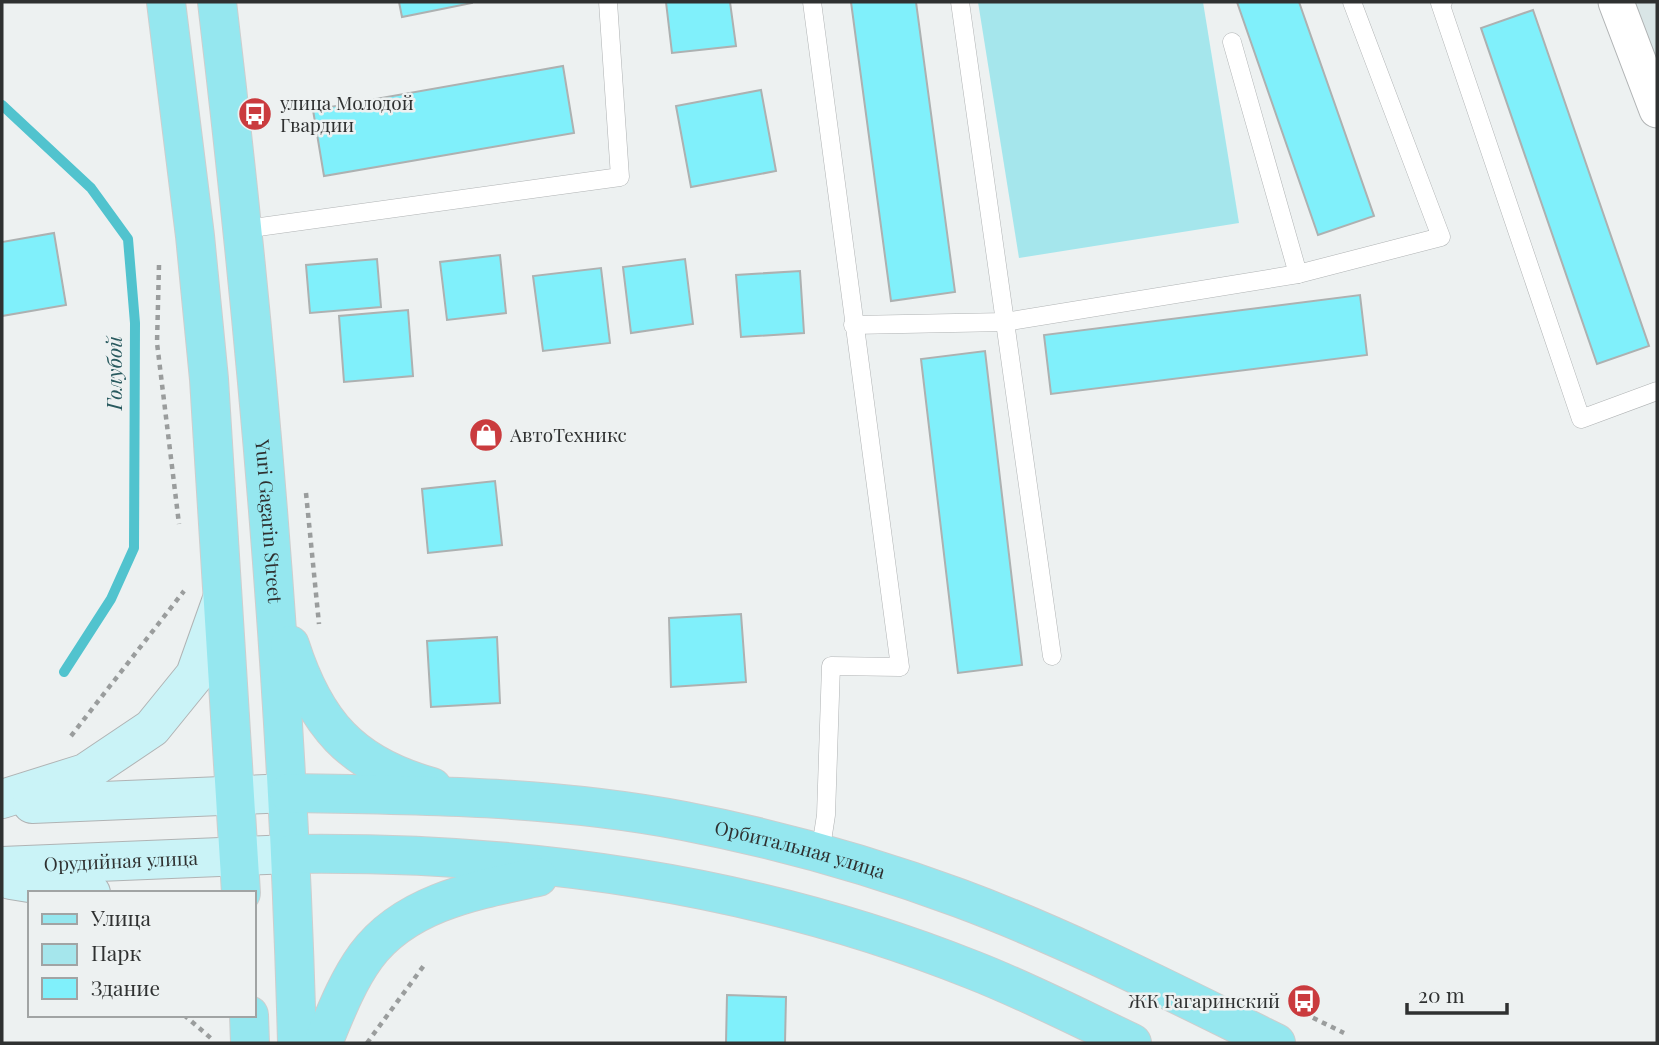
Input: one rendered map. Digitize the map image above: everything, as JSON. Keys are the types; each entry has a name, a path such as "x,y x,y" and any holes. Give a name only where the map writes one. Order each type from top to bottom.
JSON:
{"main road":[{"path":"166,2 205,340 240,874"},
{"name":"Yuri Gagarin Street","path":"218,2 245,229 289,793 297,1043"},
{"path":"273,592 302,682 325,722 354,751 390,770 426,785 468,796"},
{"path":"2,799 85,774 152,728 195,675 222,599"},
{"path":"2,806 289,793"},
{"name":"Орбитальная улица","path":"289,793 468,796 587,807 682,821 820,853 896,876 995,913 1276,1043"},
{"path":"292,854 354,853 579,867 679,883 747,899 890,940 973,970 1132,1043"},
{"name":"Орудийная улица","path":"2,866 240,874 292,854"},
{"path":"323,1043 340,1001 366,956 389,931 412,915 471,892 579,867"},
{"path":"2,877 80,891"},
{"path":"237,1036 248,1017"}],"street":[{"path":"1616,2 1657,110"}],"lane":[{"path":"245,229 620,177 608,2"},
{"path":"812,2 900,667 831,666 826,815 820,853"},
{"path":"960,2 1052,656"},
{"path":"853,325 1005,322 1298,274 1441,237 1352,2"},
{"path":"1443,2 1440,2 1581,419 1657,391"},
{"path":"1232,42 1298,274"}],"path":[{"path":"159,259 157,343 180,534"},
{"path":"305,484 320,634"},
{"path":"108,692 187,588"},
{"path":"367,1043 425,964"},
{"path":"189,1017 237,1036"}],"shaded area":[{"path":"1633,2 1657,2 1657,63"}],"green space":[{"path":"978,2 1203,2 1239,223 1019,258"}],"building":[{"path":"399,2 472,2 472,3 402,17"},
{"path":"666,2 730,2 736,46 672,53"},
{"path":"851,2 916,2 955,292 891,301"},
{"path":"1237,2 1299,2 1374,216 1318,235"},
{"path":"1533,10 1649,346 1597,364 1481,28"},
{"path":"563,66 574,133 324,176 313,110"},
{"path":"761,90 776,171 691,187 676,106"},
{"path":"54,233 66,305 2,316 2,242"},
{"path":"500,255 506,313 447,320 440,262"},
{"path":"377,259 381,307 310,313 306,265"},
{"path":"685,259 693,324 631,333 623,267"},
{"path":"601,268 610,343 543,351 533,276"},
{"path":"800,271 804,333 741,337 736,275"},
{"path":"1360,295 1367,355 1051,394 1044,335"},
{"path":"408,310 413,376 344,382 339,316"},
{"path":"985,351 1022,665 958,673 921,359"},
{"path":"495,481 502,545 428,553 422,489"},
{"path":"741,614 746,682 671,687 669,618"},
{"path":"497,637 500,703 431,707 427,641"},
{"path":"727,995 786,997 785,1043 726,1043"}],"waterway":[{"name":"Голубой","path":"2,105 91,188 128,239 135,323 134,548 111,599 64,672"}],"place":[{"name":"улица Молодой Гвардии","path":"255,114"},
{"name":"АвтоТехникс","path":"486,435"},
{"name":"ЖК Гагаринский","path":"1304,1001"}]}
